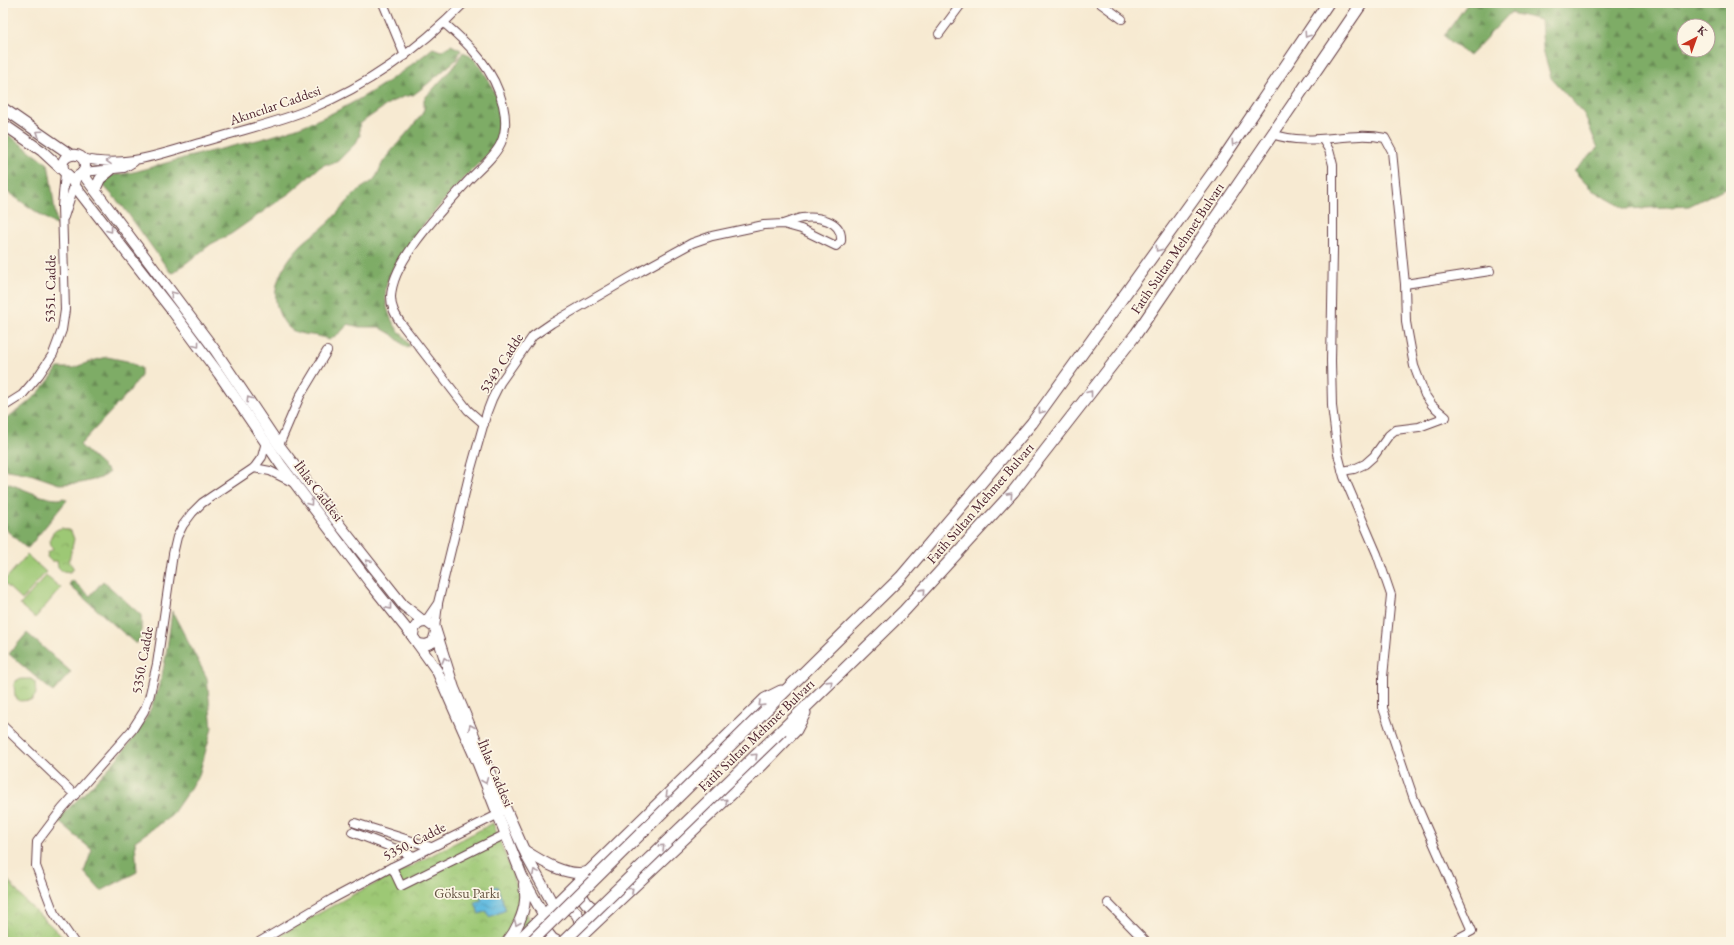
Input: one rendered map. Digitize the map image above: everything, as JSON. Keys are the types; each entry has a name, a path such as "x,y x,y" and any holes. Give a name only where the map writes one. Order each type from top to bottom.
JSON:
{"highway":[{"name":"Fatih Sultan Mehmet Bulvarı","path":"531,942 901,577 1032,423 1222,160 1328,3"},
{"name":"Fatih Sultan Mehmet Bulvarı","path":"564,942 904,611 1013,492 1136,334 1362,3"},
{"path":"518,941 765,699 794,683"},
{"path":"578,939 610,910 796,730 811,702"},
{"path":"586,875 581,892 586,903 596,910 610,910"},
{"path":"554,906 574,910 580,920 578,939"},
{"path":"544,916 546,932 550,937 558,942"},
{"path":"518,941 528,939 537,942"}],"main road":[{"path":"3,108 76,156 85,164 74,175"},
{"path":"3,124 95,190 215,350 266,437"},
{"path":"76,156 63,161 74,175 83,196 173,312 266,437"},
{"path":"95,190 100,179 111,170"},
{"name":"İhlas Caddesi","path":"266,437 279,445 403,605 424,622"},
{"name":"İhlas Caddesi","path":"266,437 296,485 370,583 416,640 437,671 499,814 522,876 544,916"},
{"path":"424,622 430,623 436,630 435,639 430,644 416,640 416,625 424,622"},
{"name":"İhlas Caddesi","path":"436,630 454,688 524,850 554,906"},
{"path":"524,850 539,859 572,872 584,873 586,875"},
{"path":"508,942 520,917 526,899 522,876"}],"street":[{"path":"383,3 405,56"},
{"name":"Akıncılar Caddesi","path":"74,175 124,168 137,161 216,138 257,128 310,110 350,90 388,68 405,56 444,23 464,3"},
{"path":"939,34 962,3"},
{"path":"1100,3 1122,19"},
{"path":"444,23 467,43 481,58 492,75 500,94 505,114 505,134 498,148 438,215 405,258 393,286 392,304 397,317 416,344 465,406 484,424"},
{"path":"1272,134 1287,139 1323,140 1374,136 1385,138 1392,151 1405,284 1406,322 1414,366 1425,395 1432,405 1446,417 1419,427 1395,430 1389,435 1374,456 1365,464 1354,469 1342,471"},
{"path":"1323,140 1329,150 1333,165 1333,251 1330,361 1332,406 1338,454 1342,471 1377,554 1391,595 1383,677 1383,708 1414,799 1472,931 1451,942"},
{"name":"Akıncılar Caddesi","path":"76,156 100,162 137,161"},
{"name":"5351. Cadde","path":"63,221 70,198 74,175"},
{"name":"5351. Cadde","path":"3,407 22,395 40,376 52,354 62,330 65,310 62,206 74,175"},
{"path":"70,198 76,193 83,196"},
{"name":"5349. Cadde","path":"424,622 438,603 470,472 492,399 500,383 533,336 544,328 692,243 712,236 751,227 783,224 800,218 822,219 836,227 841,233 841,241 836,246 801,228 783,224"},
{"path":"1405,284 1490,271"},
{"path":"279,445 300,396 327,351"},
{"path":"266,437 262,457 254,468 270,471 296,485"},
{"name":"5350. Cadde","path":"74,942 54,913 36,866 37,842 62,809 132,730 144,711 149,698 157,664 173,554 177,537 183,525 202,503 241,475 254,468"},
{"path":"436,630 438,603"},
{"path":"3,726 75,795"},
{"name":"5350. Cadde","path":"259,942 332,899 392,867 499,814"},
{"path":"355,823 431,847"},
{"path":"352,832 414,856"},
{"path":"392,867 401,886 506,834"},
{"path":"1108,903 1146,942"}],"green space":[{"path":"1468,3 1731,3 1731,185 1689,206 1626,209 1592,190 1574,171 1598,148 1584,114 1551,78 1543,49 1541,20 1510,13 1469,56 1444,36"},
{"path":"451,45 461,50 457,59 413,95 391,102 360,124 360,135 356,143 338,161 320,167 291,192 231,234 211,244 173,273 170,272 124,208 103,185 105,177 138,171 259,140 313,122 331,114 384,84 433,48 441,51"},
{"path":"463,52 472,57 479,65 493,89 500,109 500,136 492,150 461,181 422,227 398,260 390,275 386,287 388,310 392,321 410,347 407,348 391,334 379,327 359,327 348,324 341,332 329,340 291,330 280,316 277,306 277,285 285,265 302,244 329,222 358,191 374,180 383,162 422,114 424,109 424,99 455,65"},
{"path":"3,131 48,164 57,226 3,189"},
{"path":"107,357 127,361 141,368 141,376 127,394 80,445 109,472 101,478 81,483 59,484 30,474 3,469 3,420 34,397 58,368 73,368"},
{"path":"3,482 42,496 57,499 64,498 67,500 28,548 3,527"},
{"path":"62,528 71,531 74,539 69,561 74,569 70,572 62,571 58,567 57,561 51,561 47,557 48,552 53,549 50,542 51,536 55,531"},
{"path":"27,555 46,572 22,600 3,582"},
{"path":"46,576 61,588 35,618 20,605"},
{"path":"72,580 90,596 103,581 141,615 141,634 136,644 69,585"},
{"path":"172,611 207,678 212,728 199,775 171,816 135,841 137,872 101,891 84,872 92,850 57,820 111,765 124,750 145,719 157,692 166,658"},
{"path":"27,633 71,672 53,692 9,654"},
{"path":"31,679 35,682 36,694 32,700 20,701 15,697 14,684 17,680"},
{"name":"Göksu Parkı","path":"493,823 530,921 508,942 268,942 352,895 402,871"},
{"path":"3,874 24,900 68,942 3,942"}],"water":[{"path":"497,886 506,910 489,917 487,911 479,914 475,902 482,900 479,893"}]}
